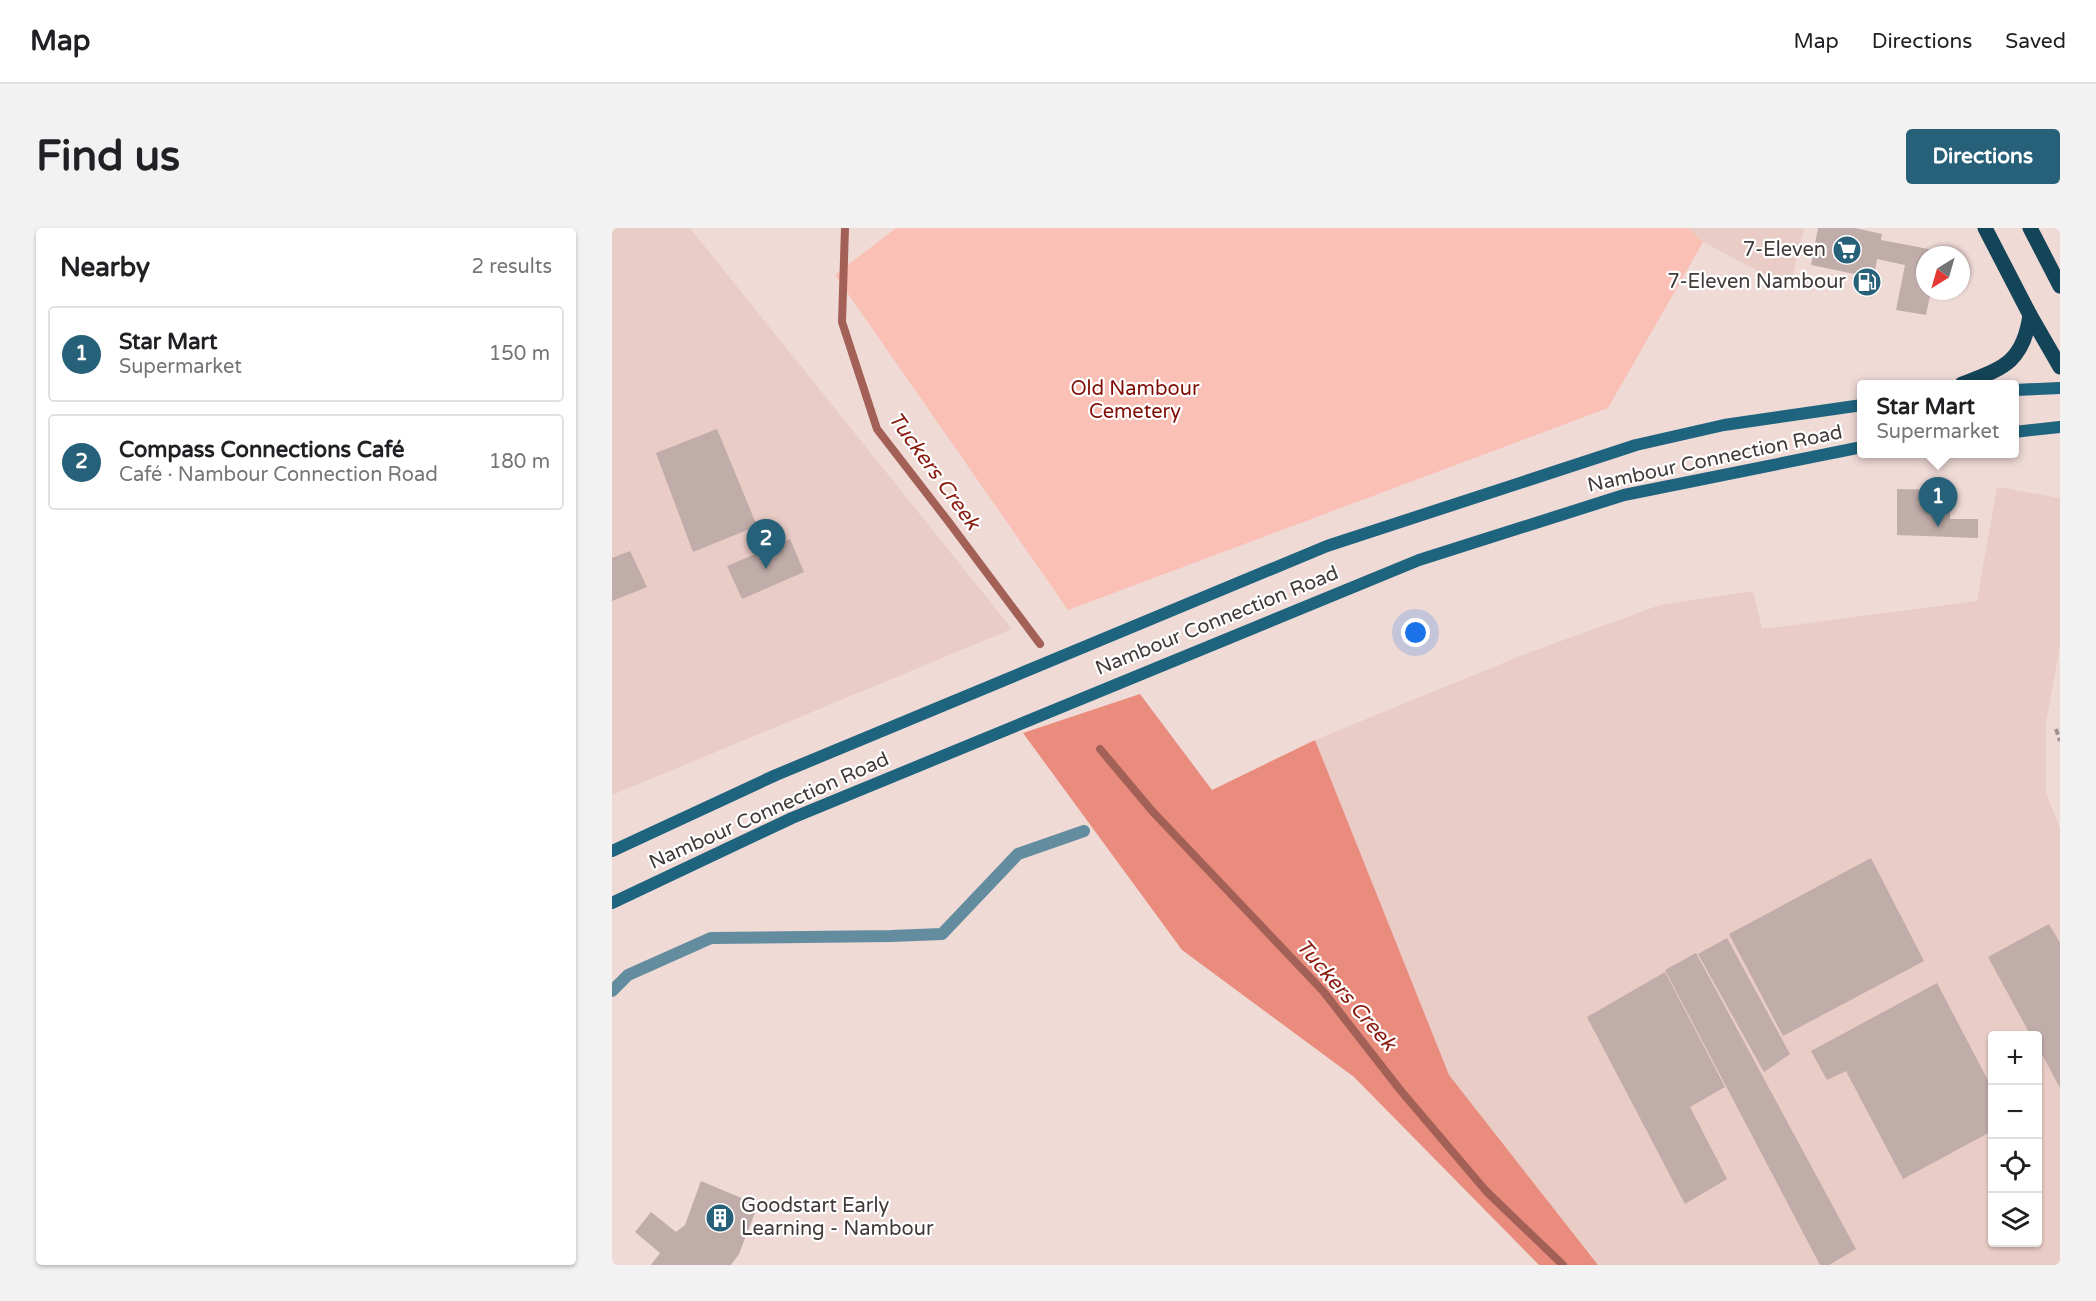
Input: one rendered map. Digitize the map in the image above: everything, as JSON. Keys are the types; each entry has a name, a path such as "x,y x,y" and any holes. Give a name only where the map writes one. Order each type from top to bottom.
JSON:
{"main road":[{"path":"1985,228 2060,367"},
{"path":"2030,228 2060,286"},
{"path":"2048,261 2060,274"},
{"path":"1972,380 1993,372 2014,359 2027,336 2030,315"},
{"path":"2019,390 2060,388"},
{"name":"Nambour Connection Road","path":"612,851 776,776 1327,546 1636,445 1724,425 1857,406"},
{"path":"2019,431 2060,427"},
{"name":"Nambour Connection Road","path":"612,903 792,818 1419,560 1624,495 1857,448"}],"lane":[{"path":"612,991 628,975 711,938 942,934 1018,854 1084,831"}],"path":[{"path":"2056,729 2060,741"}],"shaded area":[{"path":"612,228 690,228 1012,629 612,795"},
{"path":"1688,228 1804,228 1790,288 1703,242"},
{"path":"1997,487 2060,498 2060,645 2046,723 2046,792 2060,829 2060,1265 1598,1265 1449,1076 1315,740 1525,654 1660,605 1753,591 1762,629 1977,601"},
{"path":"1140,694 1212,790 1315,740 1449,1075 1598,1265 1539,1265 1354,1077 1182,950 1023,733"}],"green space":[{"name":"Old Nambour Cemetery","path":"896,228 1688,228 1703,242 1608,408 1068,610 835,275"}],"building":[{"name":"7-Eleven","path":"1818,228 1855,228 1882,234 1881,240 1916,247 1916,300 1929,300 1926,315 1896,310 1905,265 1877,259 1874,278 1811,265"},
{"path":"717,429 757,526 693,552 656,453"},
{"path":"1897,489 1950,490 1950,519 1978,519 1978,538 1897,535"},
{"path":"790,539 804,572 742,599 727,566"},
{"path":"630,551 647,587 612,601 612,558"},
{"path":"1871,858 1924,961 1783,1036 1729,934"},
{"path":"2049,924 2060,943 2060,1088 2042,1054 2042,1031 2028,1031 1988,957"},
{"path":"1727,938 1790,1054 1764,1072 1698,954"},
{"path":"1696,953 1856,1249 1829,1265 1820,1265 1665,970"},
{"path":"1665,972 1725,1087 1690,1107 1727,1179 1685,1204 1587,1017"},
{"path":"1937,983 1988,1080 1988,1133 1903,1179 1846,1071 1827,1080 1811,1051"},
{"name":"Goodstart Early Learning - Nambour","path":"701,1181 758,1205 739,1254 731,1265 651,1265 660,1253 635,1232 651,1212 676,1232 685,1225"}],"waterway":[{"name":"Tuckers Creek","path":"845,228 842,322 877,429 1040,644"},
{"name":"Tuckers Creek","path":"1100,749 1153,812 1323,991 1401,1091 1486,1191 1563,1265"}],"place":[{"name":"7-Eleven","path":"1847,250"},
{"name":"7-Eleven Nambour","path":"1867,282"},
{"name":"Star Mart","path":"1938,527"},
{"name":"Compass Connections Café","path":"766,569"},
{"name":"Goodstart Early Learning - Nambour","path":"720,1218"}]}
